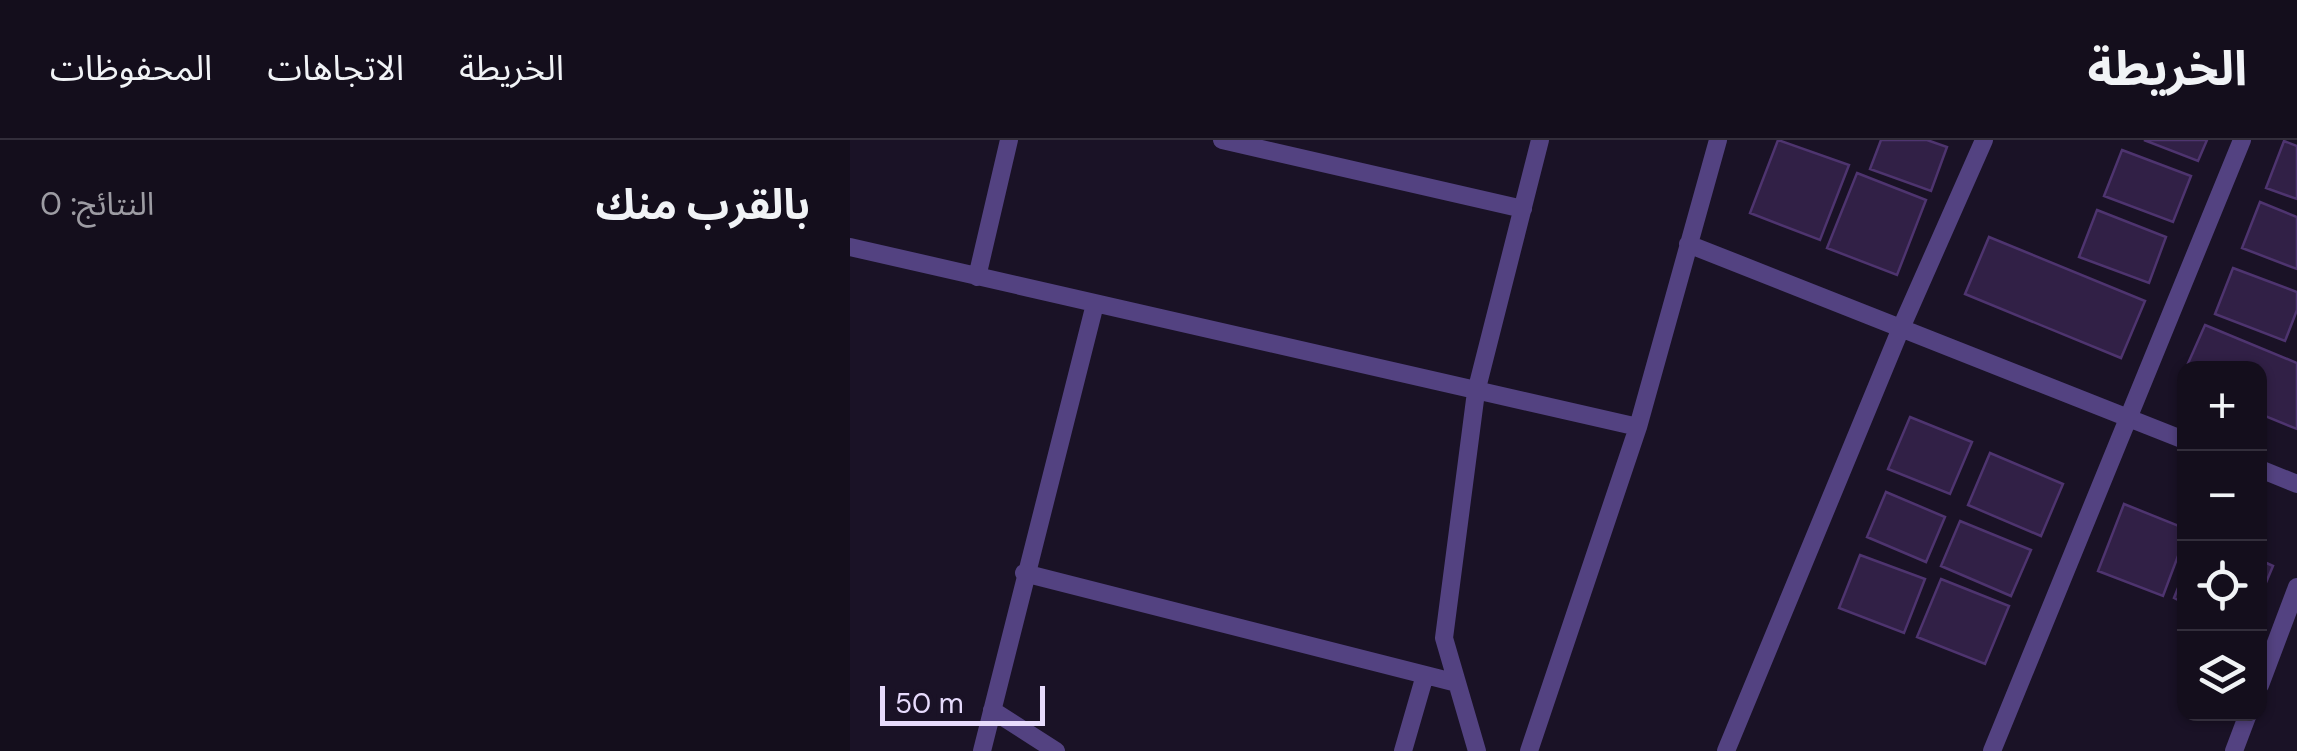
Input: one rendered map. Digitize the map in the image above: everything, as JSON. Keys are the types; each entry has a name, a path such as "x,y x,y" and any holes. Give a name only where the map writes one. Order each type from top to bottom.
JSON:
{"street":[{"path":"977,277 1009,140"},
{"path":"1222,140 1524,209"},
{"path":"1477,751 1444,638 1476,392 1540,140"},
{"path":"1529,751 1638,426 1718,140"},
{"path":"1726,751 1901,328 1984,140"},
{"path":"1992,751 2242,140"},
{"path":"1688,244 2177,437"},
{"path":"850,247 1638,426"},
{"path":"982,751 1095,304"},
{"path":"2267,472 2297,484"},
{"path":"1024,573 1457,684"},
{"path":"2267,666 2297,587"},
{"path":"1403,751 1425,675"},
{"path":"992,710 1056,751"},
{"path":"2234,751 2245,721"}],"building":[{"path":"1778,140 1849,165 1820,240 1750,213"},
{"path":"1881,140 1927,140 1947,147 1931,191 1870,169"},
{"path":"2144,140 2207,140 2198,161"},
{"path":"2284,141 2297,146 2297,199 2266,188"},
{"path":"2122,150 2191,176 2173,222 2104,196"},
{"path":"1857,173 1926,200 1897,275 1827,248"},
{"path":"2260,202 2297,217 2297,269 2242,248"},
{"path":"2097,210 2166,237 2149,283 2079,257"},
{"path":"1989,237 2145,301 2121,358 1965,294"},
{"path":"2233,268 2297,292 2297,310 2285,341 2215,314"},
{"path":"2205,325 2297,363 2297,429 2267,417 2267,361 2189,361"},
{"path":"1910,417 1972,442 1950,494 1888,469"},
{"path":"1990,453 2063,484 2041,536 1968,505"},
{"path":"1886,492 1945,517 1926,562 1867,537"},
{"path":"2124,504 2177,525 2177,559 2163,596 2098,571"},
{"path":"1960,521 2031,550 2011,596 1941,566"},
{"path":"1860,555 1925,579 1904,633 1839,608"},
{"path":"1941,579 2009,606 1985,664 1917,637"}]}
